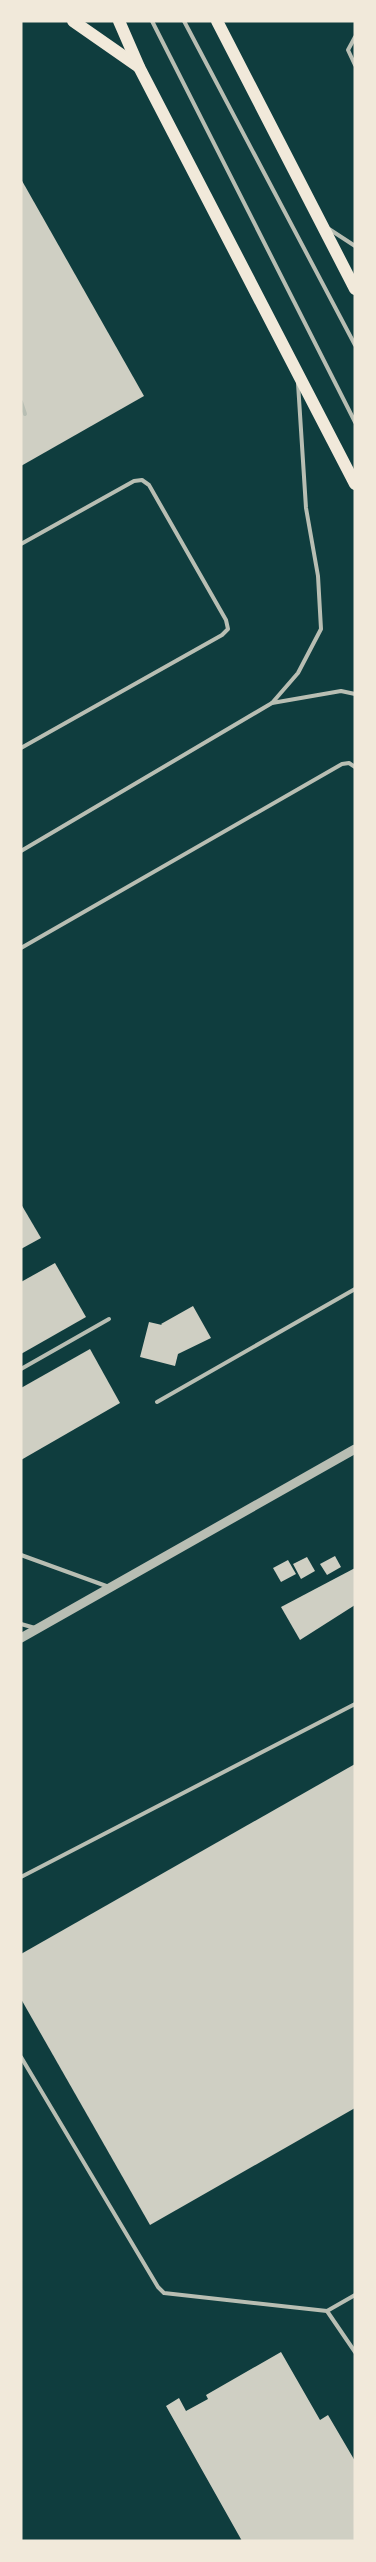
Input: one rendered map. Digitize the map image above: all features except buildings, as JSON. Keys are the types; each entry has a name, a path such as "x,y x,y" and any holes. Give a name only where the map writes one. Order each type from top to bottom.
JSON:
{"main road":[{"path":"73,21 139,67"},
{"path":"119,21 139,67 355,484"},
{"path":"217,21 355,289"}],"street":[{"path":"21,1638 355,1449"}],"lane":[{"path":"152,21 355,422"},
{"path":"184,21 355,345"},
{"path":"355,37 348,50 355,65"},
{"path":"320,223 355,246"},
{"path":"21,851 272,703 298,673 321,629 318,576 306,508 297,375"},
{"path":"21,402 25,414"},
{"path":"21,544 134,481 142,480 149,485 226,620 228,629 222,635 21,748"},
{"path":"272,703 341,691 355,694"},
{"path":"21,948 342,764 349,763 355,767"},
{"path":"157,1402 355,1289"},
{"path":"21,1369 109,1319"},
{"path":"21,1555 111,1587"},
{"path":"21,1624 37,1629"},
{"path":"21,1877 355,1704"},
{"path":"21,2057 158,2287 164,2293 326,2311 355,2295"},
{"path":"326,2311 355,2352"}]}
